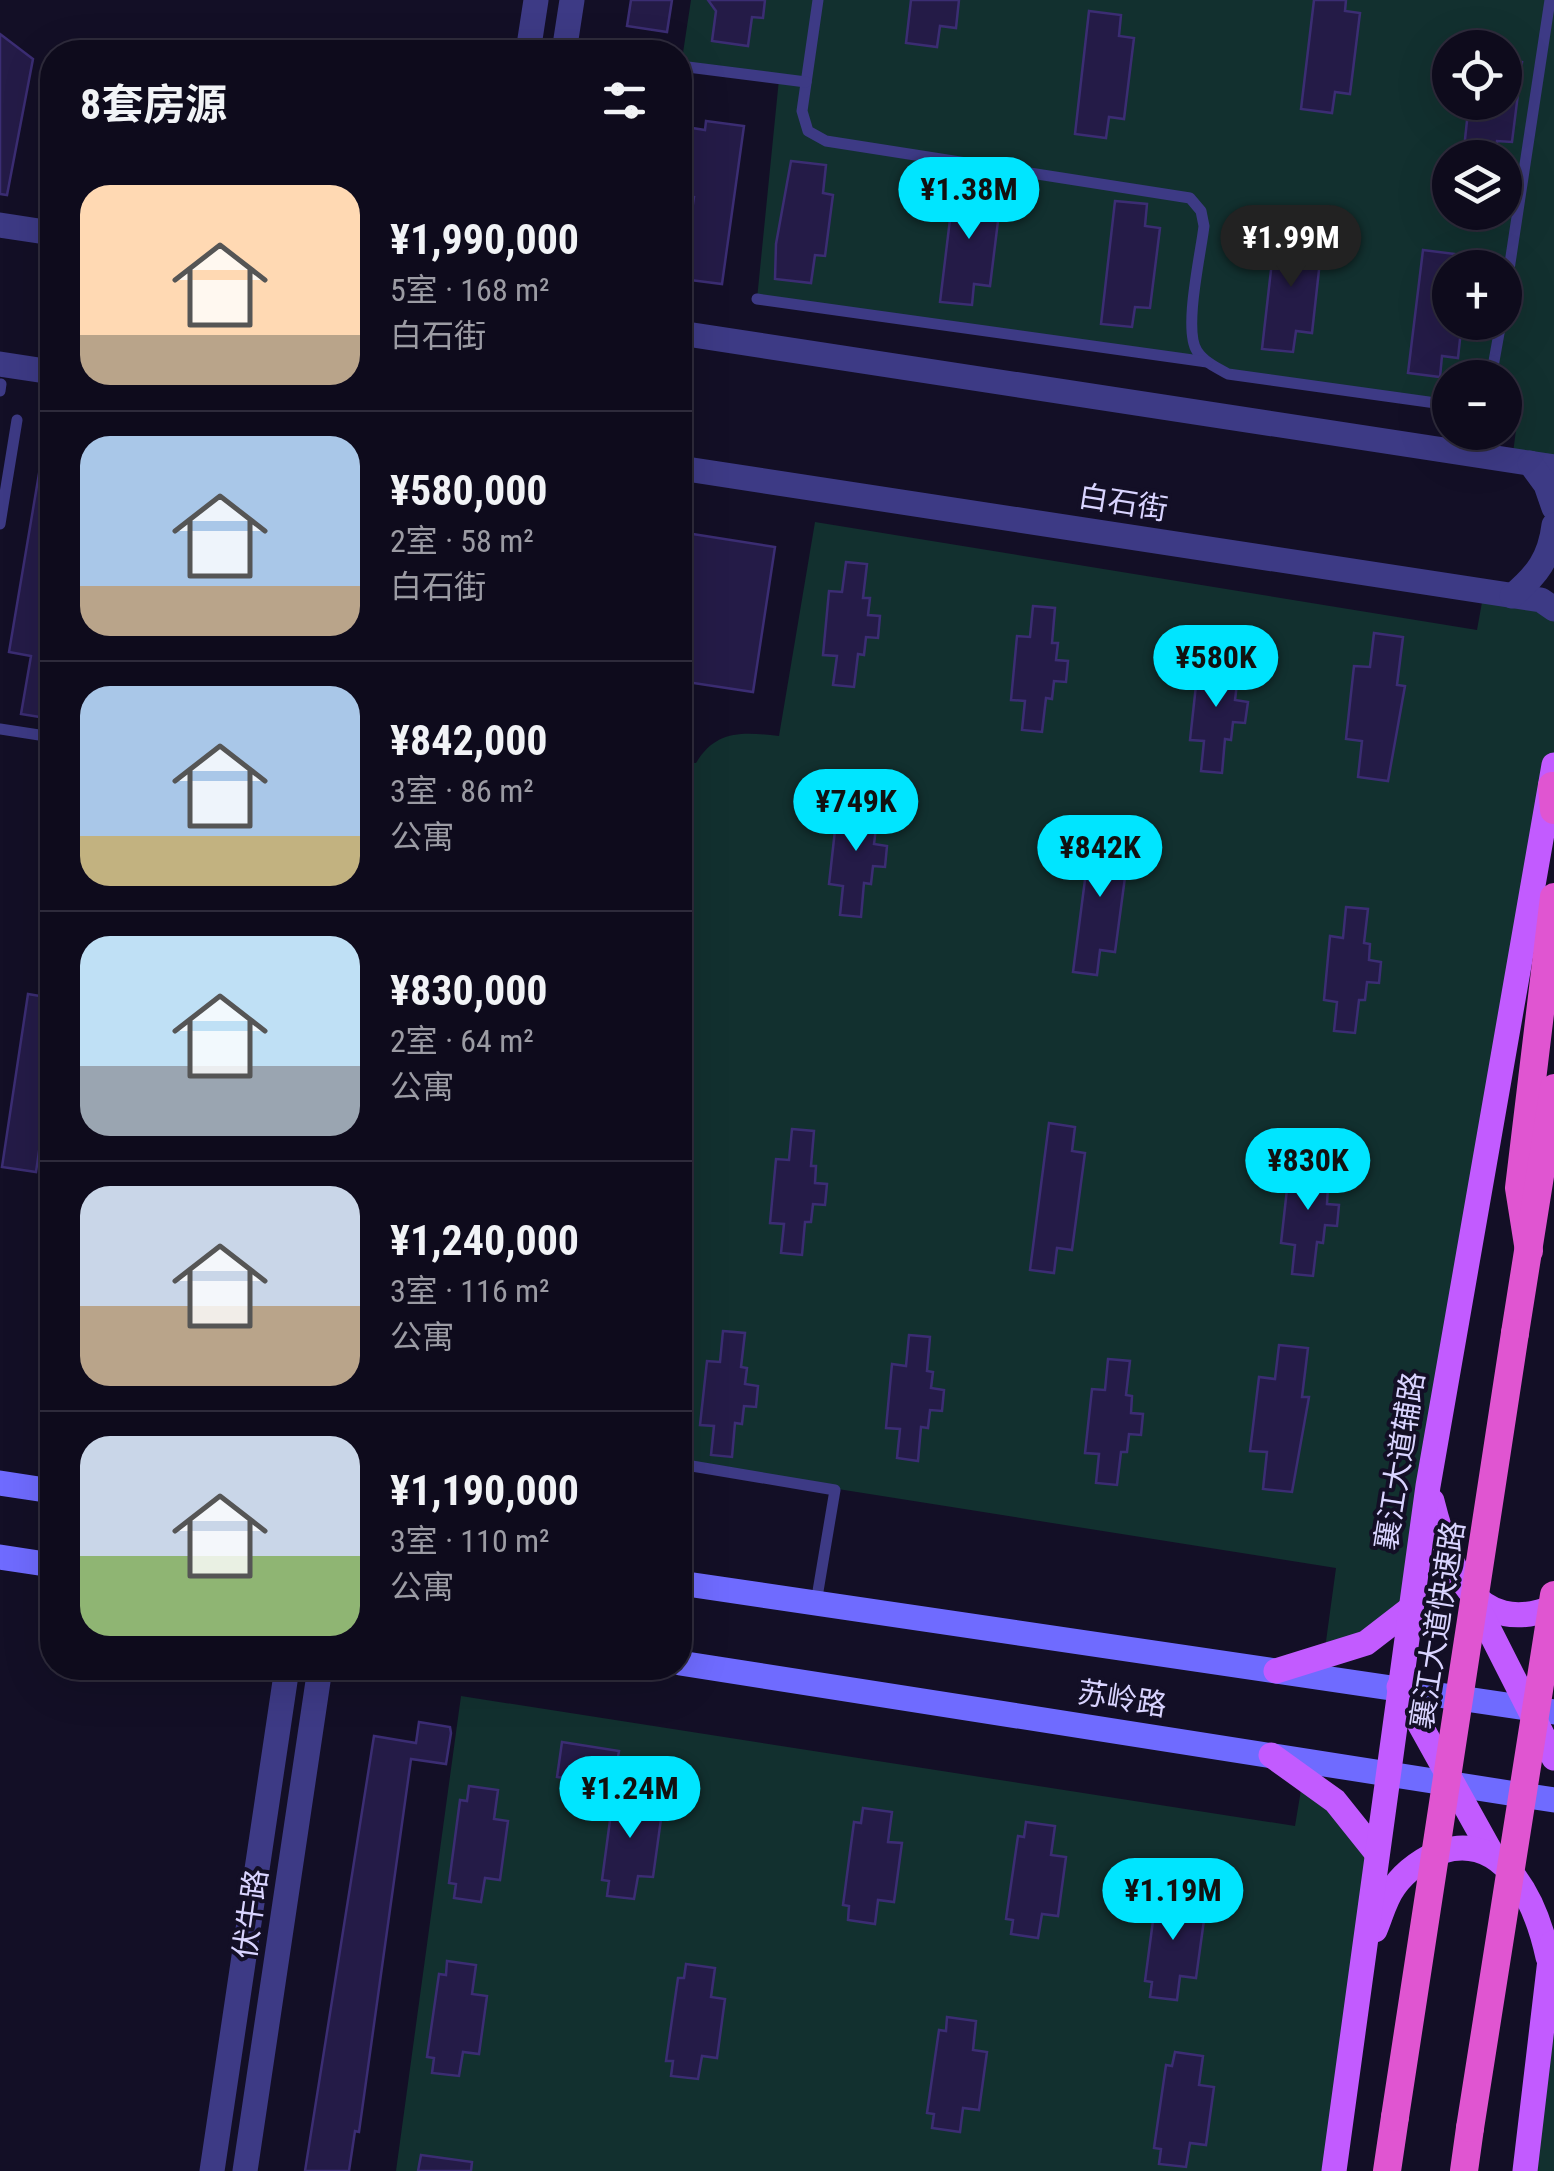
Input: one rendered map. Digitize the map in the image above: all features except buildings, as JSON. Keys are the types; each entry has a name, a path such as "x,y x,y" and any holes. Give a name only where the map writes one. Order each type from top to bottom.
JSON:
{"highway":[{"path":"1530,1251 1518,1188 1554,897"},
{"name":"襄江大道快速路","path":"1387,2171 1554,1088"},
{"path":"1464,2171 1554,1595"}],"main road":[{"name":"襄江大道辅路","path":"1334,2171 1428,1486 1553,787"},
{"path":"0,1483 40,1489"},
{"path":"1428,1486 1444,1551 1541,1710 1554,1758"},
{"path":"0,1557 40,1563"},
{"name":"苏岭路","path":"692,1585 1541,1710"},
{"path":"1467,1587 1498,1615 1526,1618 1554,1607"},
{"path":"1276,1670 1366,1642 1410,1610"},
{"name":"苏岭路","path":"692,1665 1554,1800"},
{"path":"1399,1687 1492,1854 1520,1883 1551,1946 1525,2171"},
{"path":"1271,1755 1335,1801 1375,1851"},
{"path":"1364,1955 1394,1888 1428,1856 1461,1846 1492,1854"}],"street":[{"path":"530,40 536,0"},
{"path":"570,40 572,0"},
{"path":"0,225 40,232"},
{"path":"692,334 1542,465 1554,508"},
{"path":"0,364 40,370"},
{"name":"白石街","path":"692,470 1541,600 1554,609"},
{"path":"1512,596 1534,578 1551,551 1554,526"},
{"path":"212,2171 285,1680"},
{"name":"伏牛路","path":"245,2171 318,1680"}],"lane":[{"path":"818,0 802,111 808,130 826,141 1190,198 1201,211 1204,226 1190,332 1195,350 1207,362 1228,374 1432,402"},
{"path":"1512,250 1550,0"},
{"path":"692,68 806,82"},
{"path":"756,299 1207,362"},
{"path":"0,524 16,420"},
{"path":"0,728 40,735"},
{"path":"692,1466 835,1490 816,1603"}],"green space":[{"path":"691,0 1554,0 1554,467 1512,461 1513,450 1522,450 1522,360 1432,360 1432,402 1228,374 1207,362 757,299 779,79 692,67 692,40 685,40"},
{"path":"815,522 1477,630 1484,591 1554,609 1554,765 1410,1609 1324,1656 1336,1568 692,1466 692,763 722,738 779,736"},
{"path":"461,1696 1295,1826 1303,1778 1375,1851 1334,2171 396,2171"},
{"path":"1554,1935 1554,2171 1525,2171"}]}
